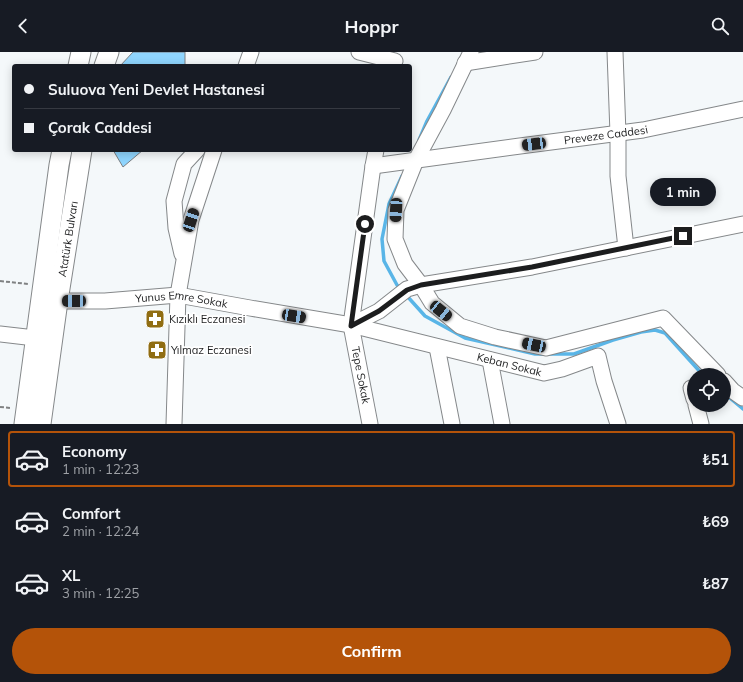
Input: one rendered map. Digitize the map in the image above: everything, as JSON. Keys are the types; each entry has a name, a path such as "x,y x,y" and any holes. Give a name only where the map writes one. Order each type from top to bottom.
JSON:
{"main road":[{"path":"78,64 81,52"},
{"path":"105,64 109,52"},
{"name":"Atatürk Bulvarı","path":"24,424 62,152"},
{"name":"Atatürk Bulvarı","path":"41,424 58,301 82,152"}],"street":[{"path":"247,64 251,52"},
{"path":"359,52 396,60"},
{"path":"535,52 468,58 443,110 416,160 396,210 395,239 405,264 421,285 432,303 460,326 495,337 546,348 663,318 711,368"},
{"path":"615,52 618,176 626,248"},
{"name":"Preveze Caddesi","path":"373,166 618,134 743,109"},
{"path":"183,262 176,228 174,201 184,164 195,152"},
{"path":"174,424 178,295 191,220 213,152"},
{"name":"Tepe Sokak","path":"370,424 351,326 376,152"},
{"path":"351,326 379,311 407,290 421,285 532,267 743,224"},
{"name":"Yunus Emre Sokak","path":"58,301 105,300 178,295 351,326"},
{"name":"Keban Sokak","path":"351,326 544,373 562,369 598,356 604,381 618,424"},
{"path":"0,334 35,338"},
{"path":"437,347 452,424"},
{"path":"490,360 502,424"},
{"path":"731,389 743,398"},
{"path":"698,412 701,424"}],"path":[{"path":"0,281 43,285"}],"building":[{"path":"133,52 185,52 185,64 122,64"},
{"path":"114,152 141,152 123,167"}],"waterway":[{"path":"419,140 427,121 451,77"},
{"path":"401,289 397,285 384,261 382,239 389,204 402,176"},
{"path":"407,296 425,316 465,338 535,354 542,354"},
{"path":"548,354 574,354 613,340 641,332 655,330 665,333 697,368"},
{"path":"731,399 743,409"}],"place":[{"name":"Kızıklı Eczanesi","path":"155,319"},
{"name":"Yılmaz Eczanesi","path":"157,350"}],"route":[{"path":"365,224 351,326 379,311 407,290 421,285 532,267 683,236"}]}
